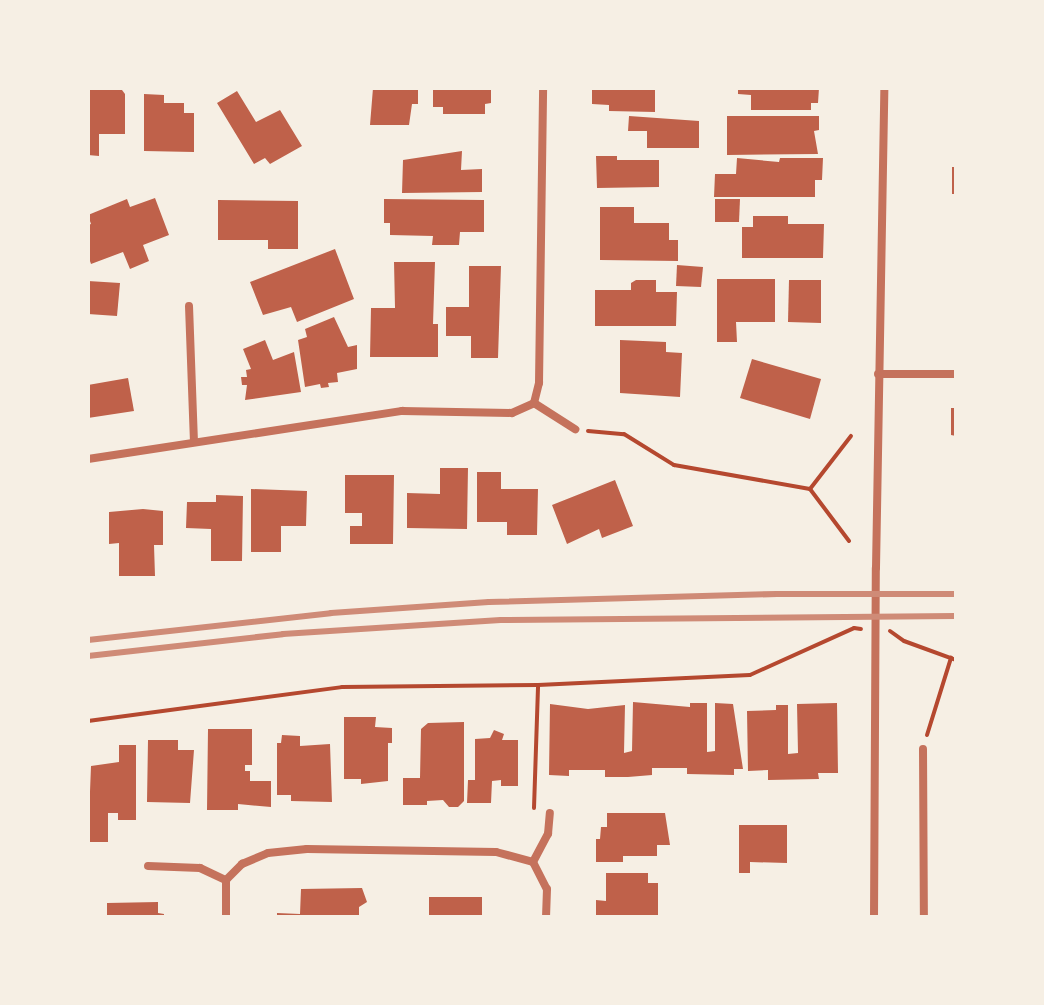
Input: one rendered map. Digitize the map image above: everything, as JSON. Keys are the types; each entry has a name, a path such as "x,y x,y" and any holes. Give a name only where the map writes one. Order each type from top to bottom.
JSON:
{"street":[{"path":"534,403 539,383 543,88"},
{"path":"874,917 878,374 884,88"},
{"path":"189,306 194,441"},
{"path":"878,374 956,374"},
{"path":"534,403 575,429"},
{"path":"88,459 402,411 512,413 534,403"},
{"path":"923,749 924,917"},
{"path":"533,862 548,834 550,813"},
{"path":"226,917 226,880 242,864 268,853 307,849 496,852 533,862 547,889 546,917"},
{"path":"148,866 200,868 226,880"}],"path":[{"path":"575,429 624,434 674,465 810,489 849,541"},
{"path":"810,489 851,436"},
{"path":"88,721 342,687 538,685 750,675 790,658"},
{"path":"923,749 951,658"},
{"path":"534,818 538,685"}],"building":[{"path":"88,88 122,90 125,94 125,134 99,134 99,156 88,155"},
{"path":"373,88 418,88 418,104 412,104 409,125 370,125"},
{"path":"433,88 491,88 491,103 485,104 485,114 443,114 443,107 433,107"},
{"path":"592,88 655,88 655,112 609,111 609,105 592,104"},
{"path":"738,88 819,88 818,103 811,103 811,110 751,110 751,95 738,94"},
{"path":"237,91 256,122 280,110 302,146 270,164 265,158 254,164 217,103"},
{"path":"144,94 164,95 164,103 184,103 184,113 194,113 194,152 144,151"},
{"path":"629,116 699,121 699,148 647,148 647,131 628,131"},
{"path":"727,116 819,116 819,130 814,131 818,154 727,155"},
{"path":"462,151 461,170 482,169 482,192 402,193 403,160"},
{"path":"596,156 617,156 617,160 659,160 659,187 597,188"},
{"path":"737,158 779,162 780,158 823,158 822,180 815,180 815,197 714,197 715,174 736,174"},
{"path":"952,167 956,167 956,194 952,194"},
{"path":"155,198 169,235 143,245 149,261 130,269 123,252 91,264 88,225 91,224 88,215 127,199 130,207"},
{"path":"384,199 484,200 484,232 460,232 459,245 432,245 433,236 390,235 390,223 384,223"},
{"path":"715,199 740,199 739,222 715,222"},
{"path":"218,200 298,201 298,249 268,249 268,240 218,240"},
{"path":"600,207 634,207 634,223 669,223 669,240 678,240 678,261 600,260"},
{"path":"753,216 788,216 788,224 824,224 823,258 742,258 742,227 753,227"},
{"path":"335,249 354,299 297,322 291,307 263,315 250,282"},
{"path":"394,262 435,262 433,324 438,324 438,357 370,357 371,308 395,308"},
{"path":"677,265 703,267 701,287 676,286"},
{"path":"469,266 501,266 498,358 471,358 471,336 446,336 446,307 469,307"},
{"path":"717,279 775,279 775,322 736,322 737,342 717,342"},
{"path":"656,280 656,292 677,292 676,326 595,326 595,290 631,290 631,283"},
{"path":"789,280 821,280 821,323 788,322"},
{"path":"88,281 120,283 117,316 88,314"},
{"path":"334,317 348,347 357,345 357,369 337,373 338,382 328,383 329,387 321,388 320,384 305,387 298,340 307,337 305,329"},
{"path":"265,340 273,360 294,352 301,392 245,400 247,385 242,385 241,377 247,377 246,370 251,369 243,349"},
{"path":"620,340 666,342 666,352 682,353 680,397 620,393"},
{"path":"752,359 821,379 810,419 740,398"},
{"path":"128,378 134,411 88,418 88,385"},
{"path":"951,408 956,408 956,436 951,435"},
{"path":"440,468 468,468 467,529 407,528 407,493 440,494"},
{"path":"477,472 501,472 501,489 538,489 537,535 507,535 507,522 477,522"},
{"path":"345,475 394,475 393,544 350,544 350,526 362,526 362,513 345,513"},
{"path":"615,480 633,526 602,538 599,529 567,544 552,505"},
{"path":"251,489 307,491 306,526 281,526 281,552 251,552"},
{"path":"216,495 243,496 242,561 211,561 211,529 186,528 187,502 216,502"},
{"path":"163,511 163,545 154,545 155,576 119,576 119,543 109,544 109,512"},
{"path":"633,702 690,707 690,703 707,703 707,752 715,751 715,703 733,704 743,769 734,769 734,775 687,774 687,768 652,768 652,775 628,777 605,777 605,770 569,770 569,776 549,775 550,704 588,709 625,705 624,753 632,751"},
{"path":"837,703 838,773 818,773 819,779 768,780 768,770 748,771 747,711 776,710 776,705 788,705 788,754 798,753 797,704"},
{"path":"344,717 376,717 375,727 392,728 392,743 388,743 388,781 361,784 361,779 344,779"},
{"path":"464,722 464,801 458,807 449,807 443,800 427,801 427,805 403,805 403,778 420,778 421,729 428,723"},
{"path":"208,729 252,729 252,765 245,765 245,771 250,771 250,781 271,781 271,807 238,804 238,810 207,810"},
{"path":"494,730 504,734 502,740 518,740 518,786 501,786 501,780 492,781 491,803 467,803 468,780 475,780 475,739 490,738"},
{"path":"282,735 300,736 300,746 330,744 332,802 291,801 291,795 277,795 277,743 281,743"},
{"path":"148,740 178,740 178,750 194,750 190,803 147,802"},
{"path":"119,745 136,745 136,820 118,820 118,813 108,813 108,842 88,842 91,766 119,762"},
{"path":"607,813 665,813 670,845 657,845 657,856 623,856 623,862 596,862 596,839 600,839 601,827 607,827"},
{"path":"739,825 787,825 787,863 750,862 750,873 739,873"},
{"path":"606,873 648,873 648,883 658,883 658,917 596,917 596,900 606,901"},
{"path":"362,888 367,902 359,907 359,917 277,917 277,913 300,914 301,889"},
{"path":"429,897 482,897 482,917 429,917"},
{"path":"158,902 158,913 164,914 164,917 107,917 107,903"}],"railway":[{"path":"88,640 331,613 489,602 777,594 956,594"},
{"path":"88,656 283,634 501,620 956,616"}]}
